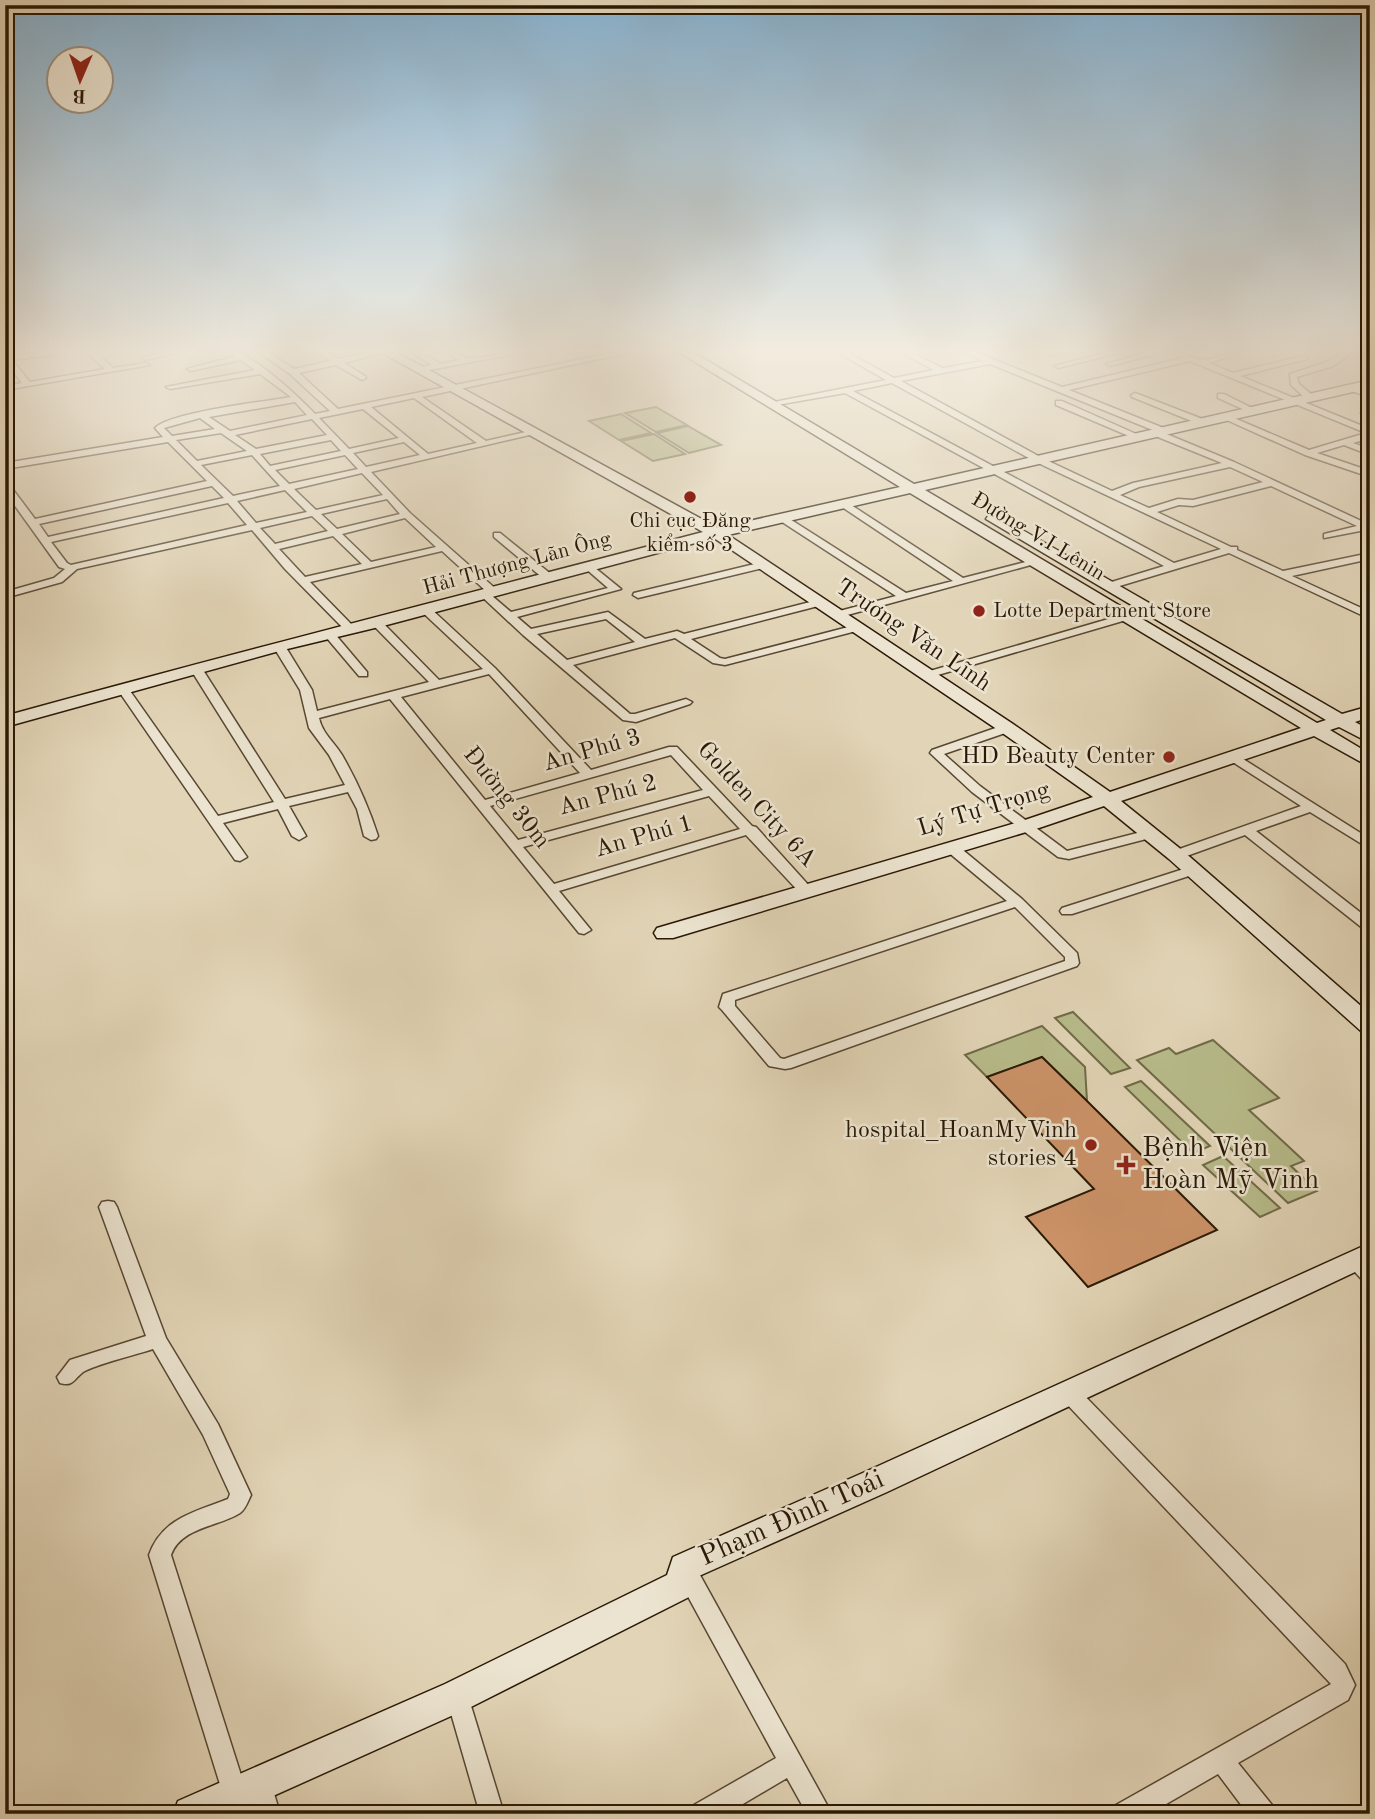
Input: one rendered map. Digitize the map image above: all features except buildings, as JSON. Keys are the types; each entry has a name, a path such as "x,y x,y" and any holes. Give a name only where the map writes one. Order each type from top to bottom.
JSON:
{"street":[{"path":"167,436 229,498 272,548 350,629"},
{"path":"5,466 198,436"},
{"path":"231,436 254,452 268,469 369,565"},
{"path":"280,436 289,445"},
{"path":"403,436 427,457"},
{"path":"472,436 484,444"},
{"path":"47,540 521,436"},
{"name":"Trương Văn Lĩnh","path":"539,436 716,533 1007,728 1106,798 1176,855 1370,1027"},
{"name":"Đường V.I Lênin","path":"828,436 1370,762"},
{"name":"Đường V.I Lênin","path":"850,436 1370,737"},
{"path":"931,436 1173,567"},
{"path":"997,436 1040,460 1370,616"},
{"name":"Hải Thượng Lãn Ông","path":"5,722 279,646 377,623 716,533 1144,436"},
{"path":"1169,436 1368,528"},
{"path":"1268,436 1307,453 1370,474"},
{"path":"1307,453 1363,436"},
{"path":"194,464 332,437 366,469 407,516 489,593 508,616 628,718 686,702"},
{"path":"268,469 407,439"},
{"path":"1345,443 1370,452"},
{"path":"1113,494 1136,485 1231,464"},
{"path":"32,523 212,483"},
{"path":"1151,511 1178,502 1193,503 1272,483"},
{"path":"5,485 63,565 73,568"},
{"path":"7,595 58,580 73,568 390,496"},
{"path":"845,505 960,581"},
{"path":"272,548 407,516"},
{"path":"782,518 903,596"},
{"path":"1328,536 1368,528"},
{"path":"497,535 548,577"},
{"path":"303,581 443,548"},
{"path":"1109,586 1233,549"},
{"path":"1285,574 1370,556"},
{"path":"836,615 1037,562"},
{"path":"638,595 763,565"},
{"path":"508,616 616,589 589,566"},
{"path":"685,638 818,603"},
{"path":"425,609 491,670 589,774"},
{"path":"527,633 608,615 644,643"},
{"path":"927,675 1129,616"},
{"path":"377,623 436,683"},
{"path":"563,664 673,634 685,638 717,661 723,662 856,628"},
{"path":"330,635 363,674"},
{"path":"279,646 306,690 315,728 335,754 363,810 370,836"},
{"path":"197,670 282,804 299,836"},
{"path":"312,716 491,670"},
{"path":"124,690 217,820 240,857"},
{"name":"Đường 30m","path":"393,695 584,930"},
{"path":"1339,719 1370,710"},
{"name":"Lý Tự Trọng","path":"665,933 1026,826 1339,719"},
{"path":"1007,728 940,749 936,753 959,776 1066,855 1149,834"},
{"name":"An Phú 3","path":"483,804 673,750"},
{"name":"Golden City 6A","path":"673,750 807,892"},
{"path":"1232,756 1370,845"},
{"path":"217,820 351,787"},
{"name":"An Phú 2","path":"515,845 713,791"},
{"path":"1176,855 1311,807"},
{"name":"An Phú 1","path":"550,889 751,830"},
{"path":"1248,831 1370,927"},
{"path":"953,849 1017,902 1072,956 1072,963 785,1064 775,1062 727,1007 728,998 1017,902"},
{"path":"1067,911 1193,870"},
{"path":"108,1207 157,1340 211,1430 241,1495 235,1506 169,1535 163,1543 160,1555 248,1788 268,1814"},
{"name":"Phạm Đình Toái","path":"191,1814 457,1696 682,1584 684,1567 1069,1393 1141,1357 1365,1264"},
{"path":"66,1377 77,1366 157,1340"},
{"path":"1069,1393 1342,1678 1344,1685 1340,1692 1125,1814"},
{"path":"684,1567 820,1814"},
{"path":"457,1696 492,1814"},
{"path":"1221,1759 1262,1814"},
{"path":"703,1814 791,1762"}],"green space":[{"path":"613,436 638,436 619,440"},
{"path":"657,436 685,454 653,461 621,441"},
{"path":"662,436 705,436 721,445 689,453"},
{"path":"1073,1012 1130,1068 1111,1074 1055,1018"},
{"path":"1042,1026 1085,1067 1087,1101 1042,1057 987,1077 965,1055"},
{"path":"1213,1040 1279,1098 1249,1110 1304,1161 1291,1166 1317,1191 1288,1203 1137,1060 1169,1048 1176,1054"},
{"path":"1141,1081 1210,1146 1193,1153 1125,1087"},
{"path":"1223,1156 1280,1208 1260,1217 1203,1165"}],"place":[{"name":"Chi cục Đăng kiểm số 3","path":"690,497"},
{"name":"Lotte Department Store","path":"979,611"},
{"name":"HD Beauty Center","path":"1169,757"},
{"name":"hospital_HoanMyVinh stories 4","path":"1091,1145"},
{"name":"Bệnh Viện Hoàn Mỹ Vinh","path":"1126,1165"}]}
